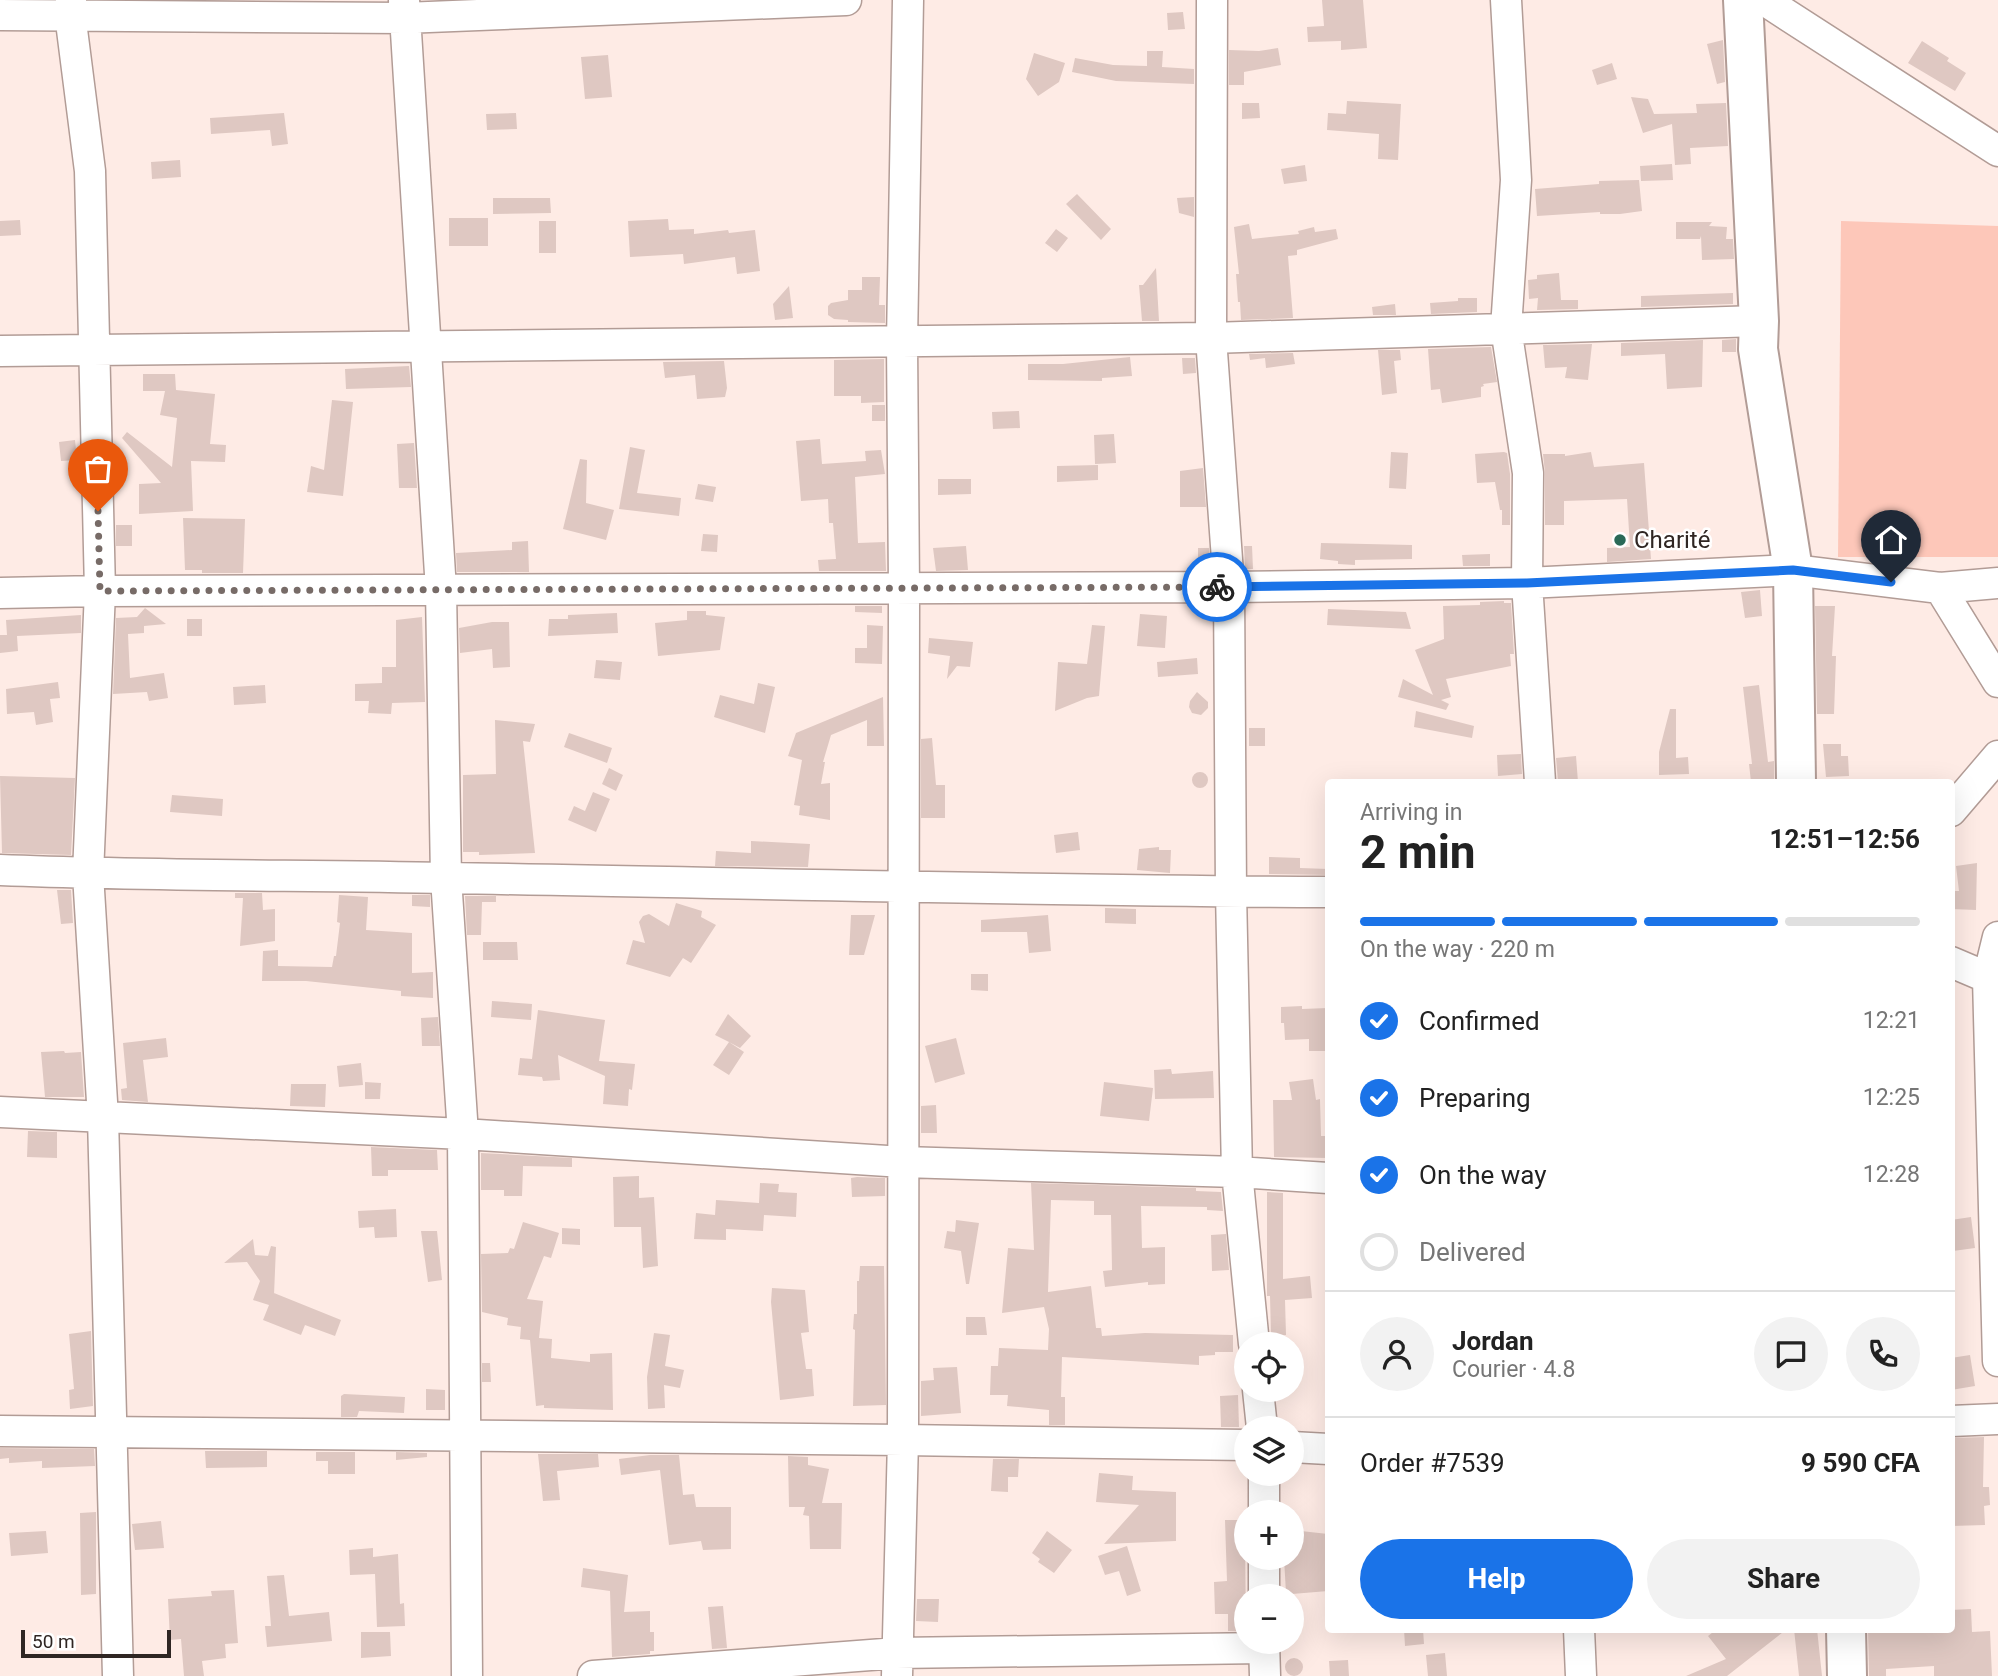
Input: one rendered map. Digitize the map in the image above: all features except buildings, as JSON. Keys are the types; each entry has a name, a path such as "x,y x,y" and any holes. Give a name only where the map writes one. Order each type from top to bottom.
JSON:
{"main road":[{"path":"1743,0 1759,321 1758,349 1793,570 1796,779"},
{"path":"1846,1633 1847,1676"}],"street":[{"path":"0,15 70,7 404,9 846,0"},
{"path":"897,1665 903,1440 902,342 908,0"},
{"path":"1212,0 1211,338 1228,587 1237,1172 1253,1332"},
{"path":"1506,0 1516,180 1506,328 1528,474 1527,583 1539,779"},
{"path":"1765,0 1998,151"},
{"path":"70,7 90,171 100,591 88,874 103,1118 118,1676"},
{"path":"404,9 441,590 446,878 463,1134 467,1676"},
{"path":"0,351 1211,338 1759,321"},
{"path":"0,593 1228,587 1527,583 1793,570 1940,588 1998,583"},
{"path":"1940,588 1998,682"},
{"path":"1955,806 1998,756"},
{"path":"0,870 88,874 446,878 903,888 1325,892"},
{"path":"1998,937 1993,980 1998,1360"},
{"path":"1955,964 1993,980"},
{"path":"0,1112 463,1134 903,1162 1237,1172 1325,1178"},
{"path":"1955,1421 1998,1419"},
{"path":"0,1431 1234,1446"},
{"path":"1304,1448 1325,1450"},
{"path":"1579,1633 1580,1676"},
{"path":"593,1676 1264,1655"}],"shaded area":[{"path":"1841,221 1998,226 1998,557 1838,557"}],"way so far":[{"path":"98,511 100,591 1217,587"}],"place":[{"name":"Charité","path":"1620,540"}],"route":[{"path":"1217,587 1527,583 1793,570 1891,582"}]}
